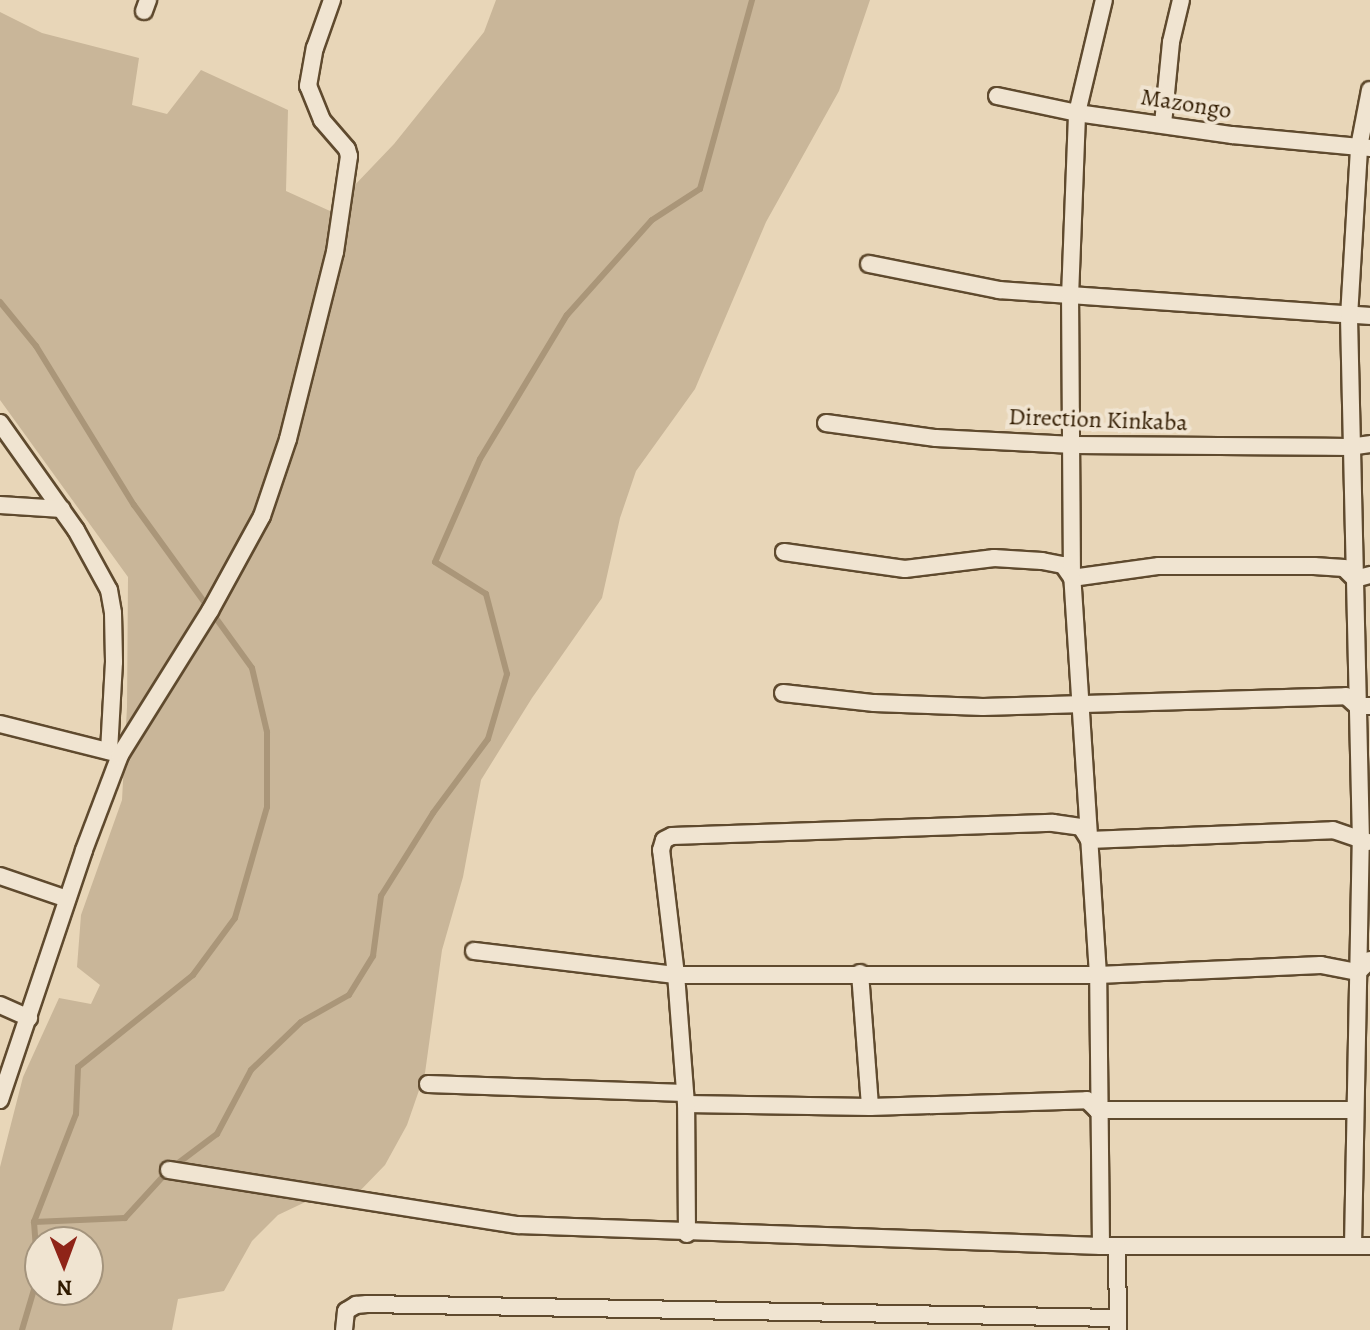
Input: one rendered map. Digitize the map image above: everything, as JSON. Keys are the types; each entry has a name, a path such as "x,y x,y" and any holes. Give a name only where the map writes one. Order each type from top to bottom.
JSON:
{"street":[{"path":"0,1100 114,753 210,611 262,516 288,439 335,252 349,156 347,149 322,120 308,86 315,48 332,0"},
{"path":"344,1330 346,1311 356,1305 367,1304 1118,1324 1097,1110 1098,975 1072,578 1074,445 1070,297 1077,113 1104,0"},
{"path":"1163,124 1171,42 1181,0"},
{"path":"169,1170 518,1225 687,1234 1109,1246 1362,1246 1353,1110 1364,966 1362,577 1349,447 1349,317 1370,90"},
{"name":"Mazongo","path":"997,96 1077,113 1232,135 1364,148"},
{"path":"869,264 973,286 1070,297 1370,316"},
{"path":"0,423 62,509 109,590 113,613 114,753"},
{"name":"Direction Kinkaba","path":"826,423 936,438 1074,445 1349,447 1370,444"},
{"path":"0,505 62,509"},
{"path":"784,552 905,569 994,558 1042,561 1063,565 1072,578"},
{"path":"1072,578 1159,566 1314,566 1344,568 1362,577"},
{"path":"783,693 874,703 1081,705 1346,696 1363,706"},
{"path":"0,724 114,753"},
{"path":"687,1234 686,1098 661,850 664,840 672,836 1053,823 1081,827 1089,840"},
{"path":"1089,840 1333,830 1365,842"},
{"path":"0,876 67,899"},
{"path":"474,951 676,975 1098,975 1200,968 1364,966"},
{"path":"860,973 870,1107"},
{"path":"0,1005 29,1018"},
{"path":"428,1084 870,1107 1087,1100 1097,1110 1353,1110"}],"shaded area":[{"path":"496,0 870,0 839,91 766,222 695,389 636,471 620,518 602,598 532,698 481,780 463,877 442,950 425,1073 407,1125 385,1165 355,1196 318,1196 278,1215 252,1241 224,1291 178,1299 172,1330 0,1330 0,1167 23,1077 59,998 91,1004 100,985 77,967 81,915 122,800 127,707 128,577 0,400 0,12 42,33 139,58 132,105 167,114 201,70 288,110 286,191 330,211 394,144 484,32"}],"waterway":[{"path":"34,1222 125,1218 169,1170 217,1134 251,1070 301,1022 349,995 373,956 381,896 433,813 488,739 507,674 486,594 435,562 480,459 567,315 652,220 700,189 752,0"},
{"path":"0,302 36,346 134,505 252,668 267,732 267,807 235,918 193,975 78,1067 76,1114 34,1222 38,1276 22,1330"}]}
